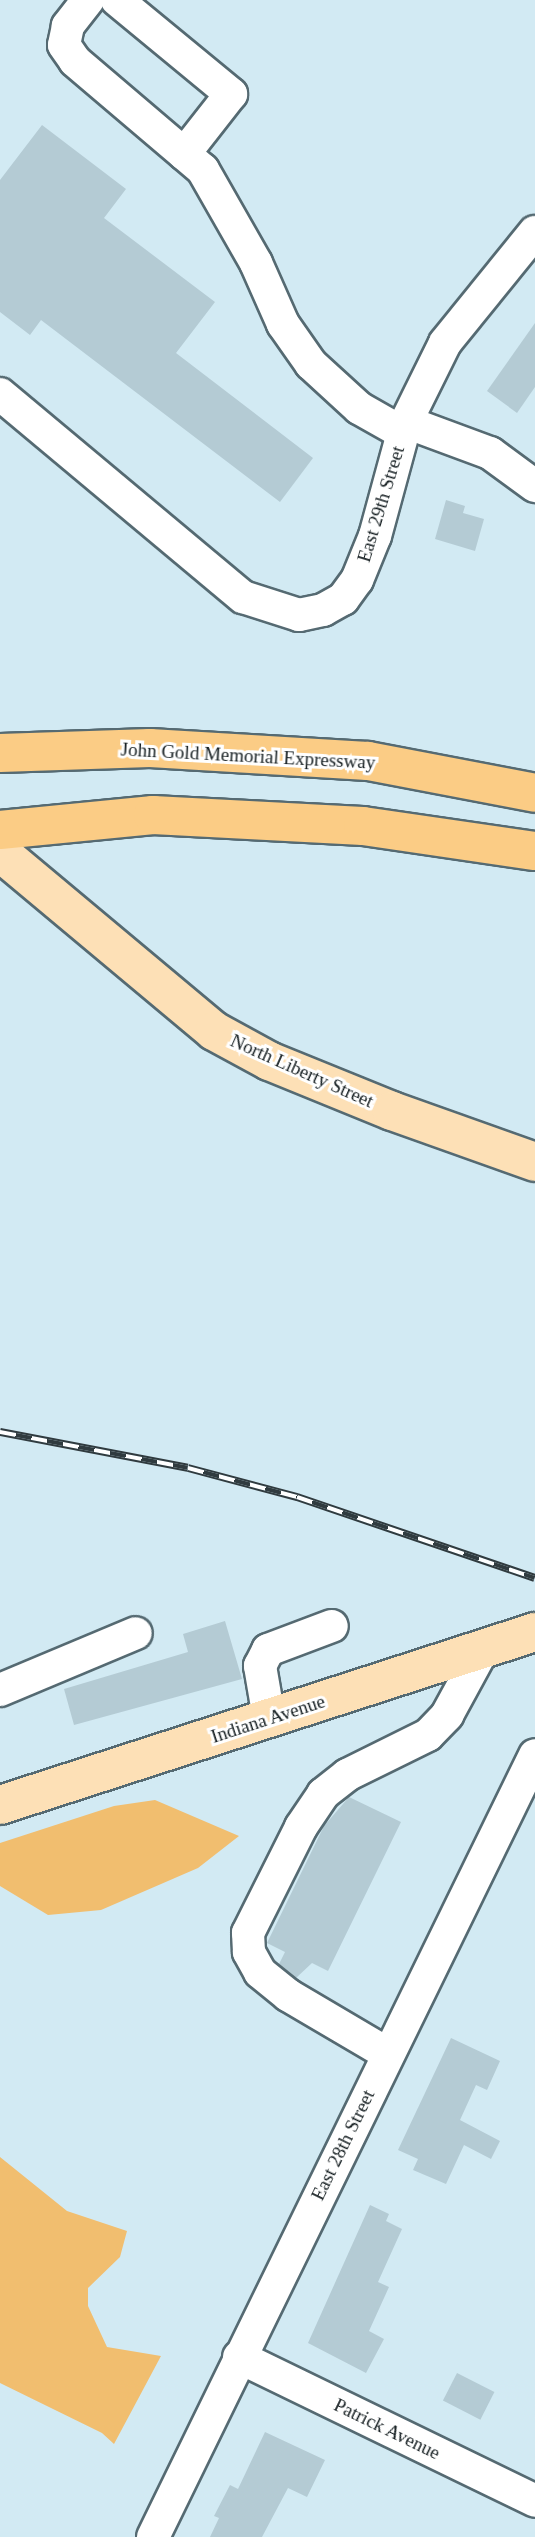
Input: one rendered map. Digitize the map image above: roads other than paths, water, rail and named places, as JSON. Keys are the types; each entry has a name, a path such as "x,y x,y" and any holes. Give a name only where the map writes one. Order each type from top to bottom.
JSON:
{"highway":[{"name":"John Gold Memorial Expressway","path":"0,753 150,748 368,761 535,793"},
{"path":"0,830 153,815 363,825 535,851"}],"main road":[{"name":"North Liberty Street","path":"0,852 214,1031 269,1061 380,1106 535,1162"},
{"name":"Indiana Avenue","path":"0,1805 535,1632"}],"street":[{"path":"88,0 68,26 64,45 75,61 203,170 256,263 283,324 311,364 359,408 405,427 490,453 535,486"},
{"path":"117,0 231,93 184,154"},
{"name":"East 29th Street","path":"1,396 243,597 299,615 334,606 357,580 375,536 405,427 445,343 535,232"},
{"path":"269,1718 260,1666 268,1650 332,1626"},
{"path":"0,1690 136,1633"},
{"path":"388,2054 288,1995 260,1972 249,1952 248,1933 301,1826 323,1794 347,1775 428,1735 447,1715 483,1649"},
{"name":"East 28th Street","path":"153,2537 535,1755"},
{"name":"Patrick Avenue","path":"239,2357 535,2501"}],"railway":[{"path":"0,1432 188,1468 297,1497 535,1578"}]}
